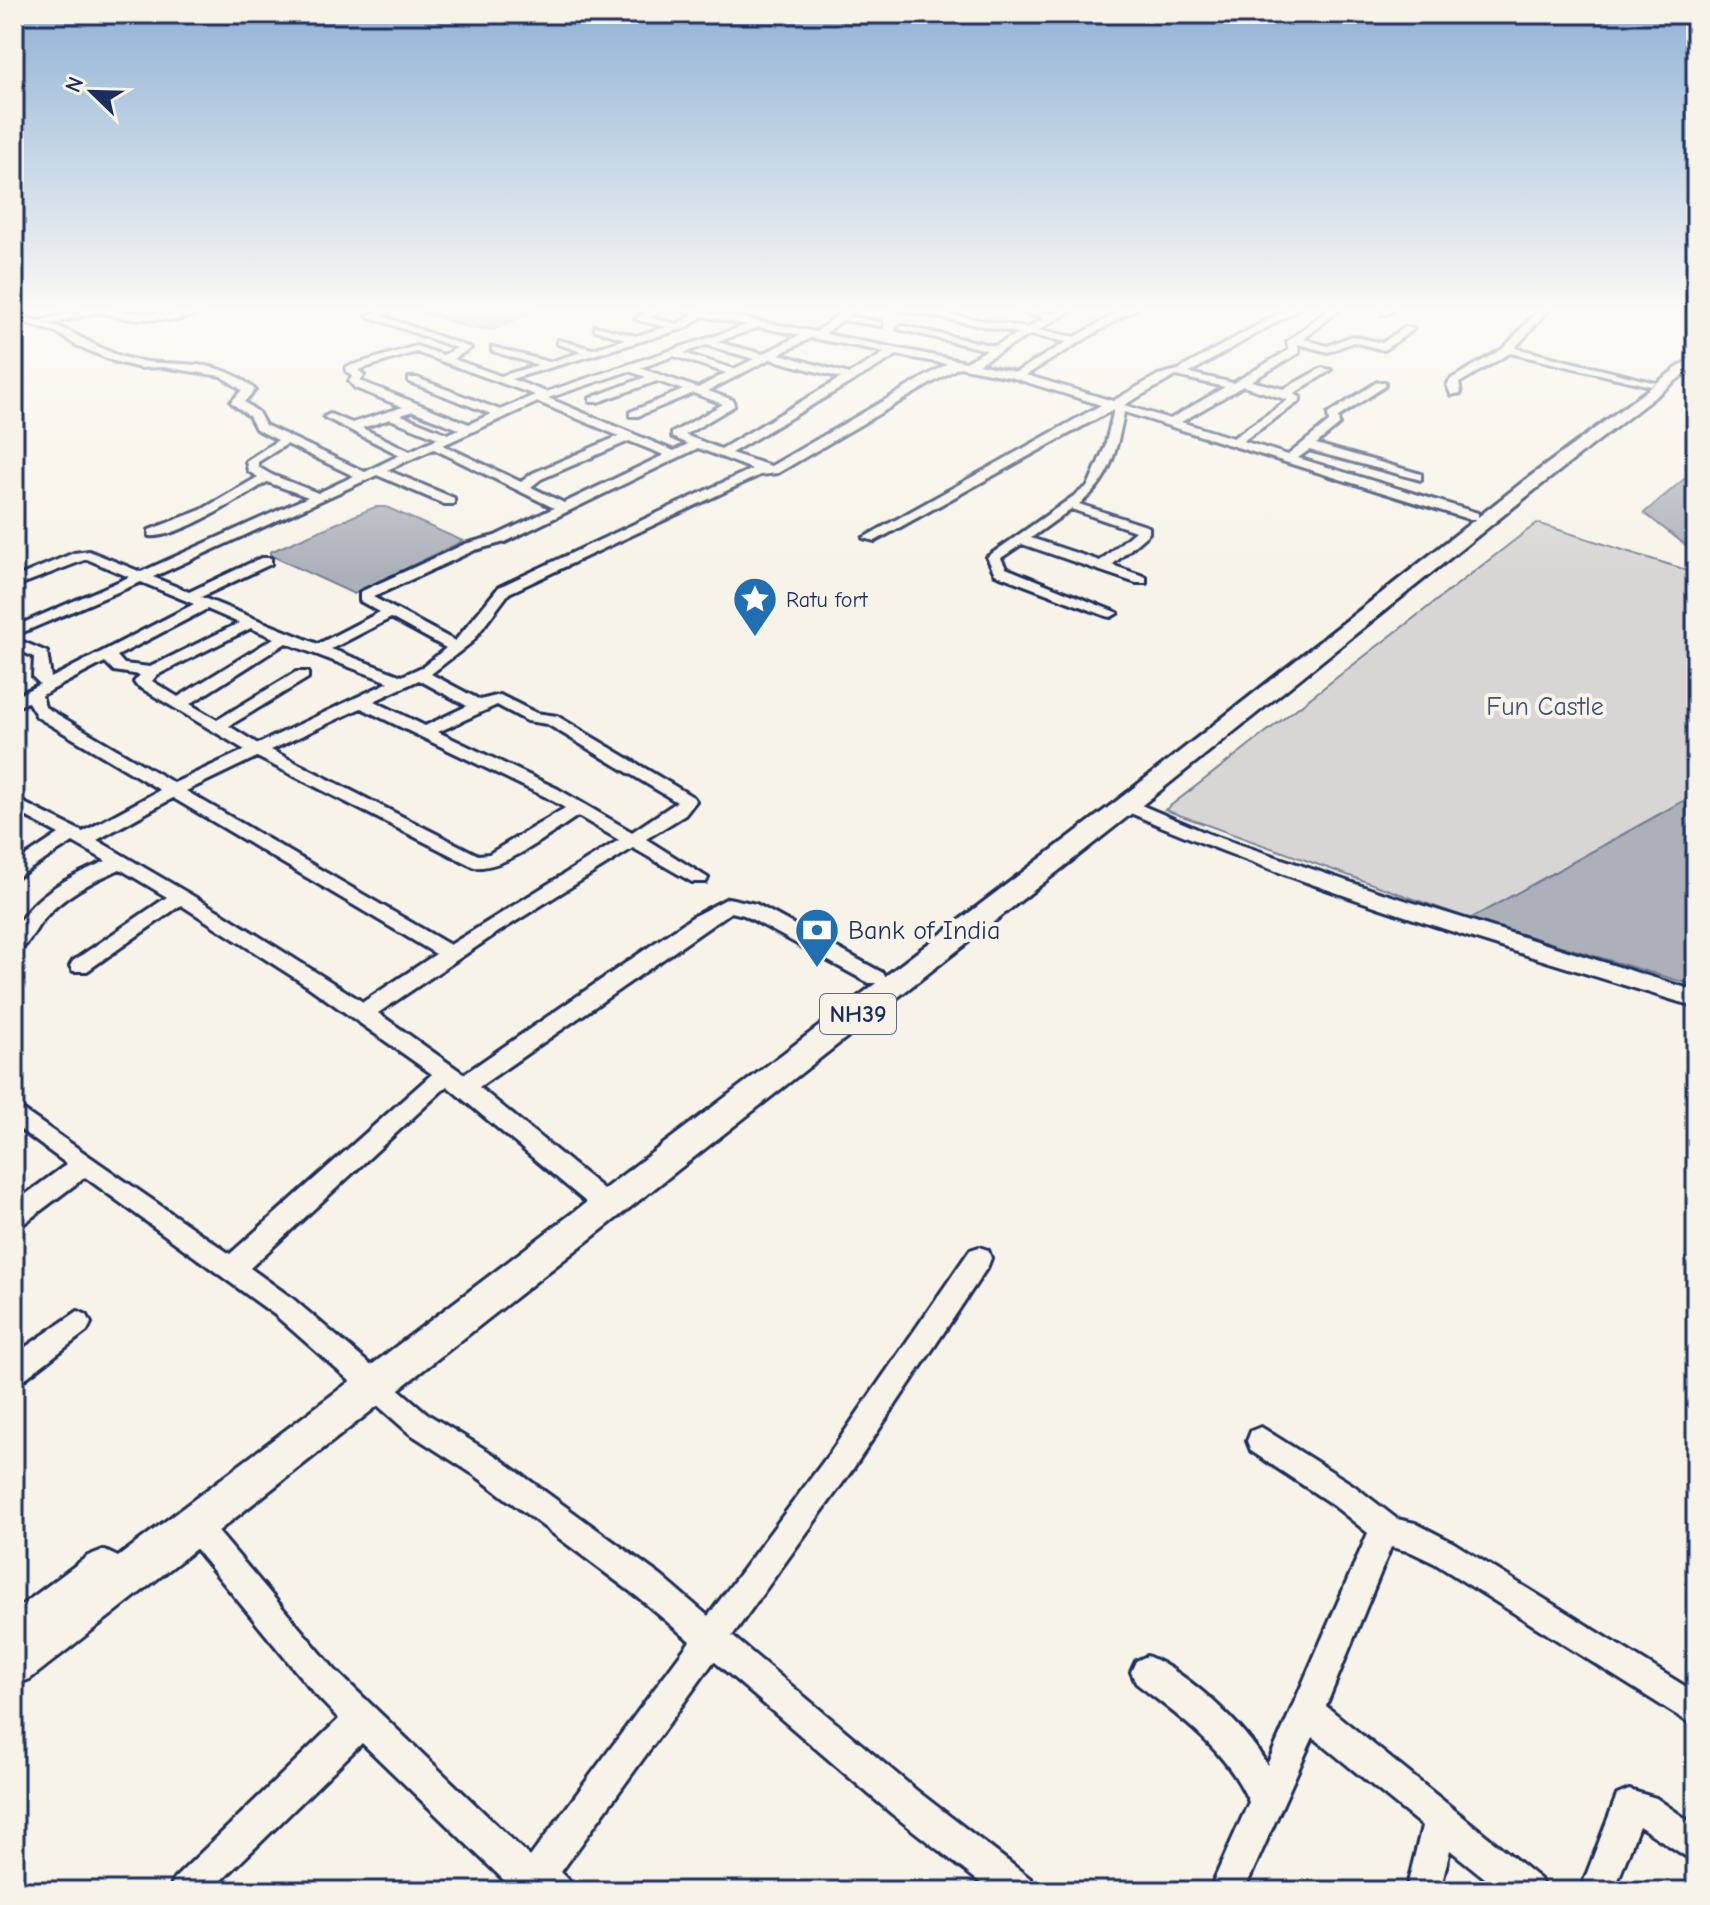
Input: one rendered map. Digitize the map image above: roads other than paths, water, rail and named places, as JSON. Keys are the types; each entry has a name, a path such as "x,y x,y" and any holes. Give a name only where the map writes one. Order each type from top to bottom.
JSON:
{"highway":[{"name":"NH39","path":"14,1663 194,1525 594,1195 1473,516 1634,396"},
{"name":"NH39","path":"14,1638 368,1379 1127,805 1646,396"}],"street":[{"path":"244,396 238,403 254,414 260,427 370,473 449,501"},
{"path":"384,396 468,428"},
{"path":"454,396 500,414"},
{"path":"14,632 541,396 674,455"},
{"path":"594,400 605,396"},
{"path":"634,414 682,396"},
{"path":"709,396 730,403 676,435 765,470"},
{"path":"722,453 817,396"},
{"path":"14,873 77,837 420,674 457,648 485,618 504,590 765,470 777,468 905,396"},
{"path":"1084,396 1473,516"},
{"path":"870,538 1130,396"},
{"path":"1172,423 1218,396"},
{"path":"1235,442 1296,399 1278,396"},
{"path":"1290,459 1335,423 1332,416 1363,396"},
{"path":"1111,613 1000,571 994,557 1071,505 1099,480 1111,447 1115,405"},
{"path":"350,428 413,407"},
{"path":"1257,410 1275,415"},
{"path":"391,415 447,438"},
{"path":"330,417 409,455"},
{"path":"523,487 537,476 630,436"},
{"path":"289,438 252,461 252,468 318,497"},
{"path":"432,444 564,508"},
{"path":"457,648 365,598 365,595 470,547 500,539 697,444"},
{"path":"1308,446 1417,477"},
{"path":"154,533 215,509 267,477"},
{"path":"1071,505 1144,530 1102,567"},
{"path":"1019,538 1141,580"},
{"path":"14,583 86,555 403,682"},
{"path":"189,597 266,561"},
{"path":"14,703 206,604"},
{"path":"318,650 392,612"},
{"path":"250,623 152,672 142,680 143,684 257,750 461,857 481,862 496,858 578,808"},
{"path":"178,704 285,637"},
{"path":"14,643 42,655 41,677 51,685"},
{"path":"108,656 119,668 152,672"},
{"path":"420,674 479,706"},
{"path":"218,726 302,675"},
{"path":"34,693 37,708 43,714 451,954"},
{"path":"362,1013 634,841 679,811 687,801 551,719 533,718 500,700 479,706 426,732"},
{"path":"362,702 578,808 699,878"},
{"path":"14,803 180,897 362,1013 454,1081 594,1195"},
{"path":"1127,805 1203,838 1372,897 1696,999"},
{"path":"14,946 30,919 54,896 74,882 120,862"},
{"path":"80,966 180,897"},
{"path":"230,1270 454,1081 728,905 749,909 876,978"},
{"path":"14,1113 284,1307 419,1424 486,1466 591,1542 713,1639 904,1802 1019,1891"},
{"path":"14,1217 84,1164"},
{"path":"194,1525 258,1605 362,1720 538,1885 842,1460 979,1258"},
{"path":"14,1371 78,1323"},
{"path":"1261,1441 1343,1495 1390,1532 1415,1538 1444,1553 1696,1711"},
{"path":"1226,1891 1308,1712 1375,1550 1381,1537 1390,1532"},
{"path":"1147,1672 1204,1716 1230,1741 1247,1763 1267,1803"},
{"path":"1308,1712 1528,1891"},
{"path":"186,1891 362,1720"},
{"path":"1597,1891 1629,1807 1644,1810 1696,1846"},
{"path":"1423,1891 1440,1820"}],"place":[{"name":"Ratu fort","path":"755,638"},
{"name":"Bank of India","path":"817,969"}],"park label":[{"name":"Fun Castle","path":"1545,706"}]}
